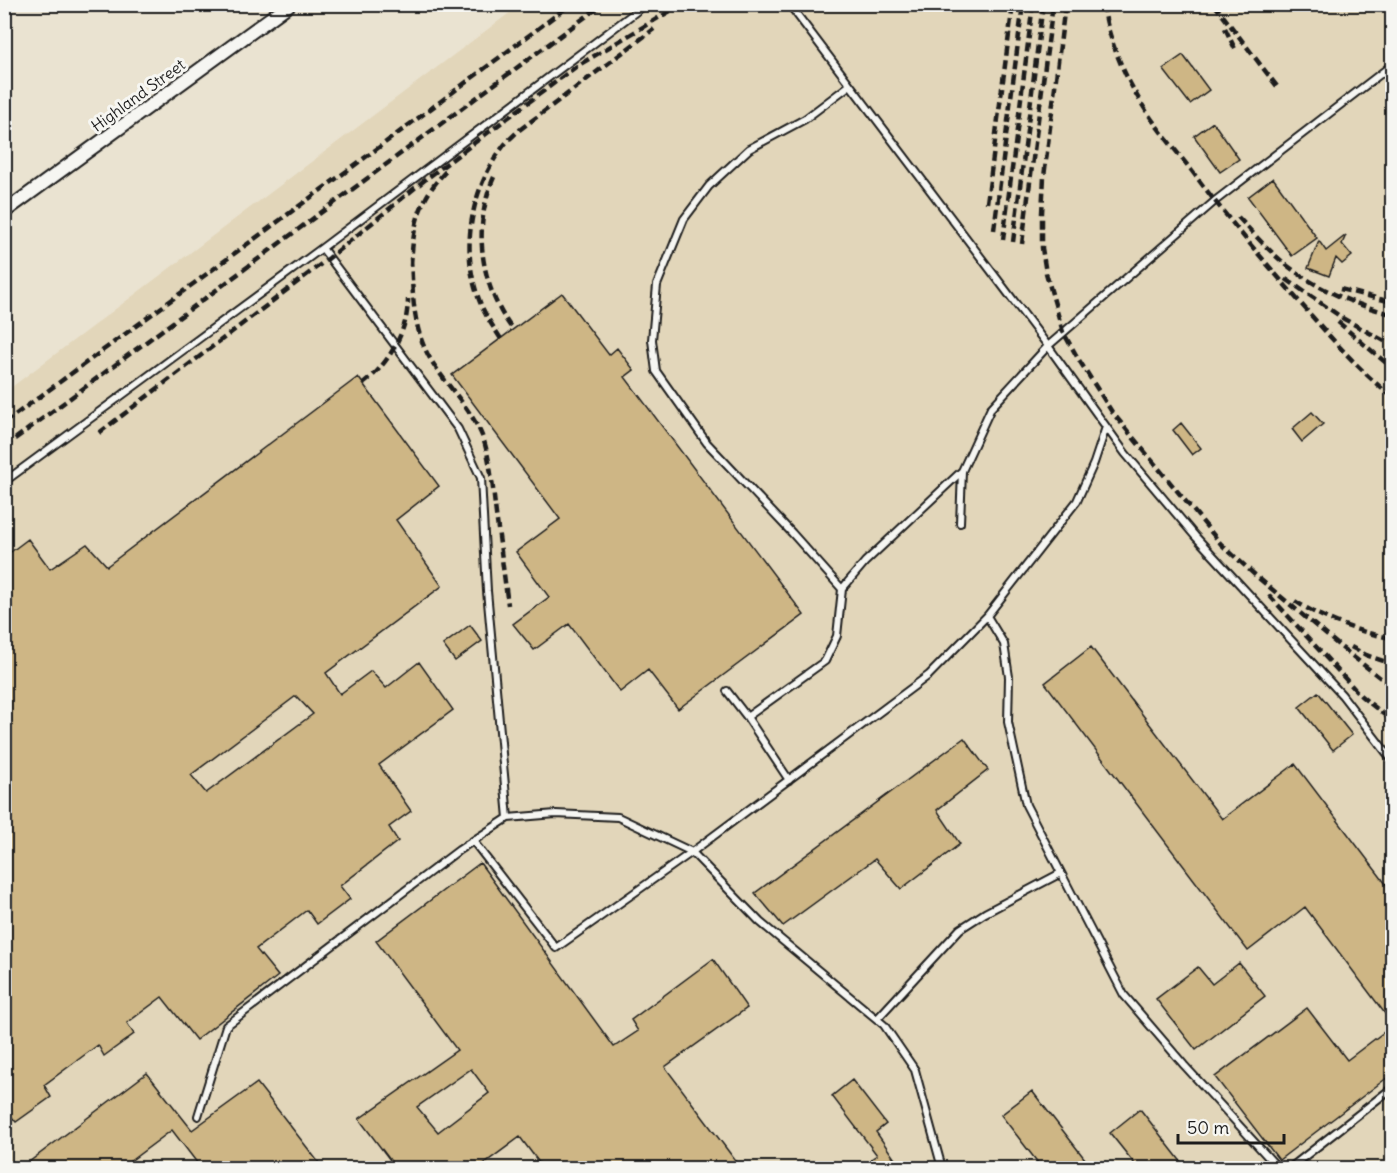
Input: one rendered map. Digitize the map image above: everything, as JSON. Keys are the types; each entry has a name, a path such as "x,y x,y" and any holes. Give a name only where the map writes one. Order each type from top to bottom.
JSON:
{"street":[{"name":"Highland Street","path":"4,212 290,4"}],"lane":[{"path":"4,482 322,248 646,4"},
{"path":"789,4 1048,346 1125,453 1195,536 1342,695 1392,760"},
{"path":"747,717 825,661 837,636 842,589 865,562 962,471 991,408 1048,346 1215,201 1392,65"},
{"path":"842,589 707,442 656,371 652,340 657,285 684,219 710,186 749,149 805,119 850,85"},
{"path":"322,248 458,429 481,478 487,591 508,818"},
{"path":"474,841 556,948 692,852 929,675 987,616 1077,501 1094,463 1106,427"},
{"path":"960,523 962,471"},
{"path":"987,616 1004,644 1009,677 1008,722 1026,805 1124,995 1278,1168"},
{"path":"727,691 789,780"},
{"path":"198,1116 226,1026 459,850 508,818 556,814 618,817 692,852 760,922 884,1025 915,1070 942,1168"},
{"path":"877,1019 960,929 985,913 1061,873"},
{"path":"1290,1168 1392,1088"}],"shaded area":[{"path":"520,5 1392,5 1392,1168 5,1168 5,392"}],"building":[{"path":"1183,55 1209,90 1190,104 1163,69"},
{"path":"1213,122 1239,159 1220,172 1194,136"},
{"path":"1273,178 1317,238 1292,256 1248,197"},
{"path":"1346,235 1342,244 1352,256 1342,264 1336,258 1329,276 1308,268 1319,241 1326,251"},
{"path":"562,293 609,355 617,348 634,370 625,377 804,615 678,709 648,670 620,692 569,624 534,650 513,624 549,597 516,552 560,519 452,375"},
{"path":"358,377 439,486 396,520 442,586 326,673 340,694 371,671 386,688 419,662 453,710 379,765 411,811 389,827 398,841 340,886 350,899 317,924 307,910 256,949 278,976 196,1040 162,997 127,1023 134,1034 104,1056 98,1045 44,1085 51,1097 16,1122 4,1108 4,557 28,539 50,569 87,544 107,566","holes":["296,696 313,714 206,793 191,775"]},
{"path":"1312,412 1323,424 1302,442 1292,429"},
{"path":"1181,423 1201,448 1192,455 1173,430"},
{"path":"470,625 482,641 455,661 443,645"},
{"path":"1091,647 1222,819 1295,764 1392,892 1392,1023 1305,907 1248,951 1045,683"},
{"path":"1318,692 1352,735 1333,750 1299,707"},
{"path":"964,738 988,770 937,810 960,844 901,889 875,859 783,926 755,893"},
{"path":"480,863 614,1047 638,1031 631,1020 713,959 747,1008 665,1067 741,1168 543,1168 520,1137 478,1168 396,1168 359,1119 457,1050 376,941","holes":["471,1069 489,1093 438,1132 417,1107"]},
{"path":"1239,963 1265,996 1196,1050 1156,999 1198,967 1212,984"},
{"path":"1307,1008 1347,1060 1392,1026 1392,1074 1279,1160 1215,1077"},
{"path":"147,1073 192,1130 257,1083 323,1168 201,1168 172,1130 121,1168 21,1168"},
{"path":"852,1080 886,1124 876,1132 901,1168 877,1168 871,1159 877,1155 832,1096"},
{"path":"1032,1091 1092,1168 1042,1168 1001,1115"},
{"path":"1140,1109 1186,1168 1138,1168 1110,1133"}],"railway":[{"path":"4,423 571,4"},
{"path":"4,447 603,4"},
{"path":"99,433 329,258 426,179 577,66 682,4"},
{"path":"987,203 1013,4"},
{"path":"994,230 1023,4"},
{"path":"1003,240 1033,4"},
{"path":"1013,242 1043,4"},
{"path":"1022,244 1053,4"},
{"path":"1065,4 1044,177 1042,213 1042,248 1046,273 1063,332 1112,412 1221,544 1342,648 1392,687"},
{"path":"1103,4 1111,39 1120,62 1136,94 1158,127 1223,212 1303,306 1357,365 1392,397"},
{"path":"1214,4 1279,89"},
{"path":"1225,28 1236,51"},
{"path":"501,339 484,311 475,287 471,267 471,225 475,204 491,166 504,146 518,131 654,29"},
{"path":"411,266 413,239 423,204 446,171"},
{"path":"494,177 483,216 483,256 493,295 513,330"},
{"path":"1238,217 1260,241 1296,272 1322,288 1349,300 1392,314"},
{"path":"411,258 413,297 420,336 431,360 467,409 484,441 492,477 508,605"},
{"path":"1286,279 1344,319 1392,345"},
{"path":"1340,289 1392,302"},
{"path":"363,384 384,363 395,346 406,318 408,299"},
{"path":"1338,322 1392,368"},
{"path":"1269,595 1361,696 1392,721"},
{"path":"1295,601 1317,614 1342,624 1392,638"},
{"path":"1351,647 1392,664"}]}
